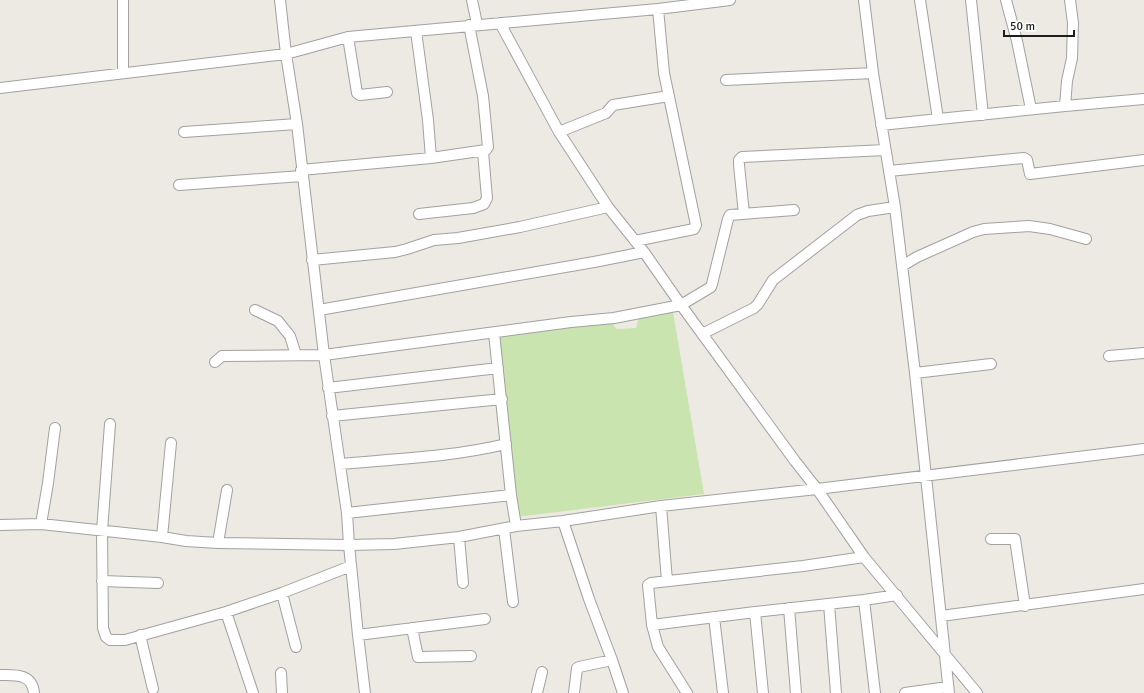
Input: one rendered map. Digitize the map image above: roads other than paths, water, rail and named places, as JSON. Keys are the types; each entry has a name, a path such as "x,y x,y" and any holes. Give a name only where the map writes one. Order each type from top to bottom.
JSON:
{"street":[{"path":"123,0 123,73"},
{"path":"280,0 286,54 297,124 328,388 347,513 351,566 365,693"},
{"path":"179,185 302,173 483,152 488,147 486,118 473,25 472,0"},
{"path":"0,88 286,54 348,37 658,9 730,0"},
{"path":"864,0 873,73 895,207 946,654 948,690 905,693"},
{"path":"920,0 938,119"},
{"path":"971,0 983,115"},
{"path":"1006,0 1017,41 1031,109"},
{"path":"1065,106 1067,81 1072,58 1072,23 1070,0"},
{"path":"635,241 694,229 696,225 664,73 658,9"},
{"path":"500,23 559,132 608,207 644,252 702,334 817,489 864,557 977,693"},
{"path":"416,31 428,120 431,158"},
{"path":"348,37 357,93 360,95 387,92"},
{"path":"726,80 873,73"},
{"path":"559,132 606,112 613,105 669,96"},
{"path":"881,125 1144,99"},
{"path":"184,132 297,124"},
{"path":"744,214 739,165 739,160 742,157 885,150"},
{"path":"419,214 473,208 484,204 487,198 483,152"},
{"path":"889,171 1024,158 1027,160 1030,174 1144,160"},
{"path":"312,260 374,255 407,250 434,240 458,238 520,227 608,207"},
{"path":"702,334 754,308 773,280 857,215 868,211 895,207"},
{"path":"215,362 222,356 324,356 571,322 614,318 681,305 711,287 730,215 794,210"},
{"path":"902,266 917,257 973,232 984,229 1029,226 1050,229 1086,239"},
{"path":"319,310 644,252"},
{"path":"255,310 278,321 290,336 296,355"},
{"path":"494,333 516,526"},
{"path":"1109,356 1144,353"},
{"path":"915,373 991,364"},
{"path":"328,388 498,368"},
{"path":"332,416 502,399"},
{"path":"110,424 102,531 103,628 106,637 114,640 125,640 226,612 282,593 351,566"},
{"path":"42,524 55,428"},
{"path":"162,537 171,443"},
{"path":"340,464 449,454 486,449 506,444"},
{"path":"0,525 42,524 186,541 218,543 349,545 394,544 459,536 516,526 563,521 661,506 817,489 1144,449"},
{"path":"218,543 227,490"},
{"path":"347,513 451,503 512,495"},
{"path":"661,506 667,582"},
{"path":"563,521 588,599 612,660 623,693"},
{"path":"504,529 513,602"},
{"path":"459,536 463,583"},
{"path":"991,540 1015,539 1024,606"},
{"path":"688,693 661,653 652,625 648,585 650,583 803,566 864,557"},
{"path":"102,580 158,583"},
{"path":"941,616 1144,589"},
{"path":"282,593 296,647"},
{"path":"652,625 896,595"},
{"path":"864,600 876,693"},
{"path":"829,604 836,693"},
{"path":"789,608 796,693"},
{"path":"226,612 253,693"},
{"path":"755,612 763,693"},
{"path":"714,617 723,693"},
{"path":"358,635 485,618"},
{"path":"412,628 418,657 471,656"},
{"path":"140,635 153,689"},
{"path":"574,693 576,668 612,660"},
{"path":"537,693 542,672"},
{"path":"281,673 282,693"},
{"path":"0,675 23,676 30,681 34,693"}]}
